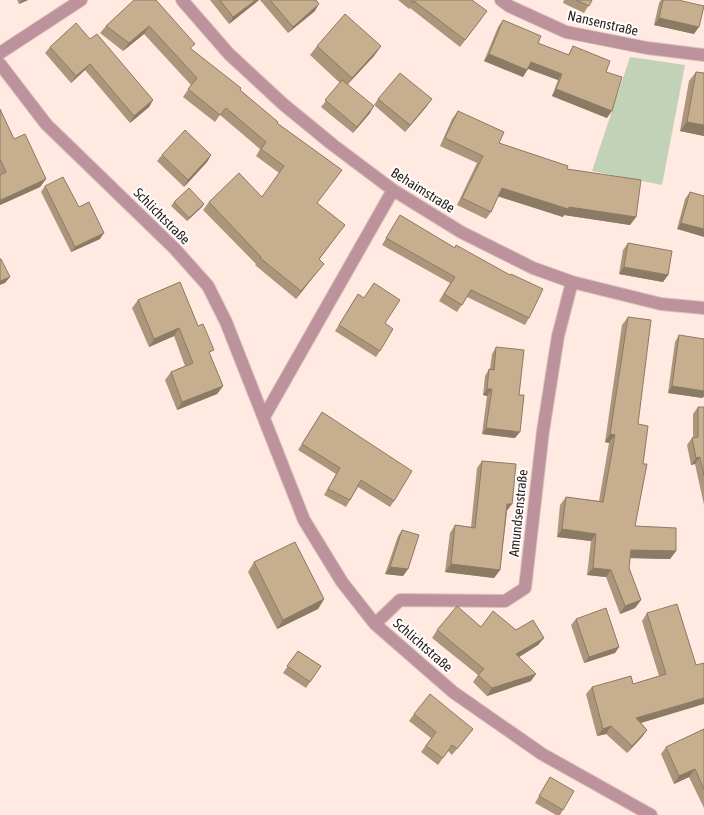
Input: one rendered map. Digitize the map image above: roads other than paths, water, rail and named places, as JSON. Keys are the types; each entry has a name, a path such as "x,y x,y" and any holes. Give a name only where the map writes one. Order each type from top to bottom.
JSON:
{"street":[{"path":"0,53 81,0"},
{"name":"Behaimstraße","path":"182,0 229,54 283,104 332,145 393,190 462,232 533,268 572,282 661,304 704,308"},
{"name":"Nansenstraße","path":"500,0 566,32 647,48 704,55"},
{"name":"Schlichtstraße","path":"0,64 46,124 175,249 208,286 226,322 304,520 342,582 375,624 453,692 542,754 651,815"},
{"path":"264,417 393,190"},
{"name":"Amundsenstraße","path":"375,624 400,600 504,601 525,588 542,430 558,336 572,282"}]}
